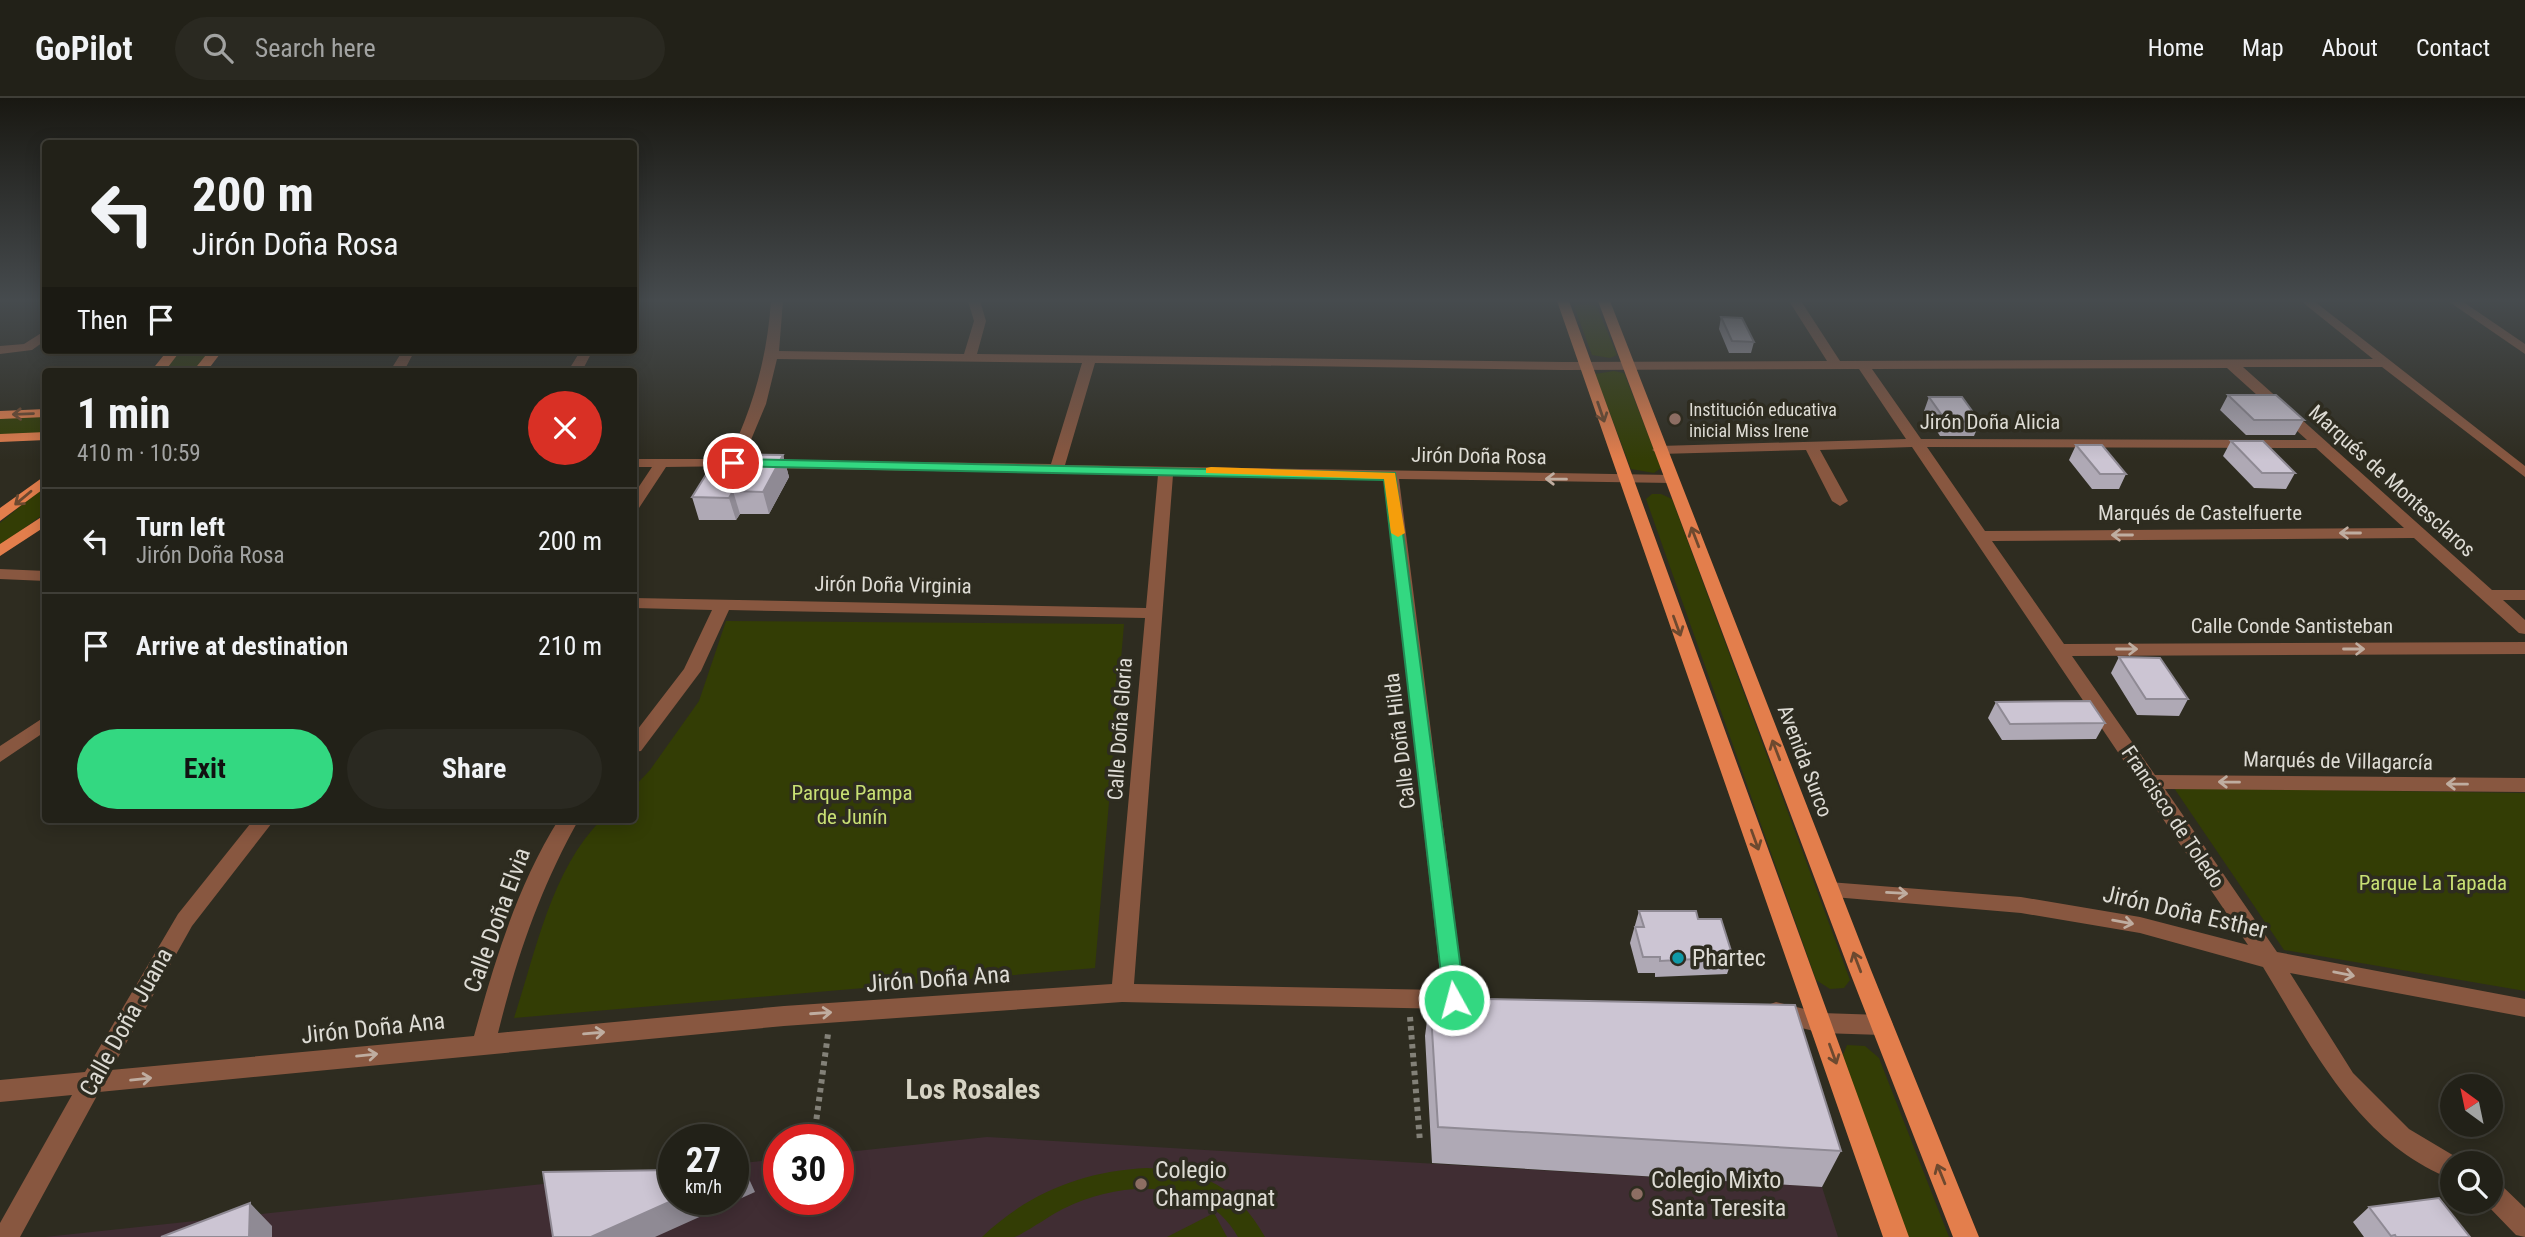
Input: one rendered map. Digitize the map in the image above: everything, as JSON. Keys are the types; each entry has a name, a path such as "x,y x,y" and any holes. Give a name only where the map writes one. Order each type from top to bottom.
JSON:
{"main road":[{"path":"160,368 171,354"},
{"path":"202,368 214,354"},
{"path":"1581,354 1896,1237"},
{"name":"Avenida Surco","path":"1622,354 1966,1237"},
{"path":"0,415 42,413"},
{"path":"0,438 42,436"},
{"path":"0,516 42,482"},
{"path":"0,551 42,520"}],"street":[{"path":"1829,354 1835,364"},
{"path":"2376,354 2525,473"},
{"path":"733,463 762,401 772,355 1585,366 2387,363"},
{"path":"1057,468 1090,358"},
{"name":"Francisco de Toledo","path":"1862,364 2150,782 2270,960 2345,1080 2400,1138 2440,1161"},
{"name":"Marqués de Montesclaros","path":"2231,364 2525,629"},
{"name":"Jirón Doña Alicia","path":"1659,450 1916,443 2320,444"},
{"path":"1811,446 1840,501"},
{"name":"Jirón Doña Rosa","path":"637,463 1166,469 1391,476 1672,479"},
{"path":"637,500 661,464"},
{"name":"Calle Doña Gloria","path":"1122,993 1166,469"},
{"name":"Calle Doña Hilda","path":"1391,476 1454,1000"},
{"name":"Marqués de Castelfuerte","path":"1981,536 2418,533"},
{"path":"0,574 42,576"},
{"path":"2487,595 2525,595"},
{"name":"Jirón Doña Virginia","path":"637,603 1152,613"},
{"path":"637,742 692,671 723,605"},
{"name":"Calle Conde Santisteban","path":"2059,650 2525,648"},
{"path":"0,755 42,725"},
{"name":"Marqués de Villagarcía","path":"2150,782 2525,785"},
{"name":"Calle Doña Juana","path":"6,1237 185,920 262,823"},
{"name":"Calle Doña Elvia","path":"484,1043 501,974 538,869 567,823"},
{"name":"Jirón Doña Esther","path":"1829,890 2021,905 2140,925 2270,960 2525,1008"},
{"name":"Jirón Doña Ana","path":"0,1091 91,1085 484,1043 831,1013 1122,993 1481,1001"},
{"path":"1749,1008 1763,1008 1821,1023 1882,1025"},
{"path":"2503,1203 2525,1226"}],"path":[{"path":"1408,999 1420,1142"},
{"path":"816,1124 831,1013"}],"shaded area":[{"name":"Colegio Champagnat","path":"987,1137 1822,1187 1838,1237 45,1237 658,1172 658,1215 749,1215 749,1162 763,1161 763,1215 854,1215 854,1151"}],"green space":[{"path":"170,354 212,354 201,368 157,368"},
{"path":"1592,354 1617,355 1610,358"},
{"path":"1614,371 1624,373 1661,468 1654,473 1631,469 1595,374"},
{"path":"42,416 42,434 0,435 0,417"},
{"path":"42,488 42,515 0,546 0,523"},
{"path":"1652,494 1661,494 1672,499 1850,980 1844,988 1830,989 1816,980 1646,499"},
{"name":"Parque Pampa de Junín","path":"726,621 1124,624 1095,968 514,1018 547,912 570,862 584,839 598,823 637,823 637,784 650,770 699,701"},
{"name":"Parque La Tapada","path":"2174,788 2525,793 2525,991 2284,950"},
{"path":"1847,1045 1865,1046 1879,1058 1949,1237 1906,1237 1842,1057"},
{"path":"1147,1168 1185,1173 1217,1184 1242,1205 1265,1237 1238,1237 1223,1217 1205,1203 1184,1194 1136,1189 1087,1199 1014,1237 982,1237 1018,1208 1058,1187 1101,1174"},
{"path":"1214,1213 1227,1237 1167,1237"}],"building":[{"path":"2228,395 2276,395 2304,420 2254,420"},
{"path":"1929,397 1962,397 1980,422 1946,421"},
{"path":"2231,441 2263,441 2295,473 2262,473"},
{"path":"2076,445 2102,445 2126,474 2100,474"},
{"path":"719,454 783,455 763,492 733,491 729,498 692,497"},
{"path":"2119,657 2160,658 2188,699 2146,699"},
{"path":"2090,701 2105,723 2010,724 1996,702"},
{"path":"1639,911 1696,911 1698,919 1721,919 1733,957 1660,961 1660,957 1643,957 1635,927 1644,927"},
{"path":"1430,998 1795,1005 1841,1151 1438,1127"},
{"path":"658,1170 658,1207 591,1237 553,1237 543,1172"},
{"path":"2439,1198 2440,1214 2452,1214 2470,1237 2391,1236 2369,1207"},
{"path":"250,1203 249,1237 161,1237"}],"slow traffic":[{"path":"1211,471 1391,476 1398,533"}],"place":[{"name":"Institución educativa inicial Miss Irene","path":"1675,419"},
{"name":"Phartec","path":"1678,958"},
{"name":"Colegio Champagnat","path":"1141,1184"},
{"name":"Colegio Mixto Santa Teresita","path":"1637,1194"}],"district":[{"name":"Los Rosales","path":"973,1089"}],"route":[{"path":"733,463 1166,469 1391,476 1454,1000"}]}
